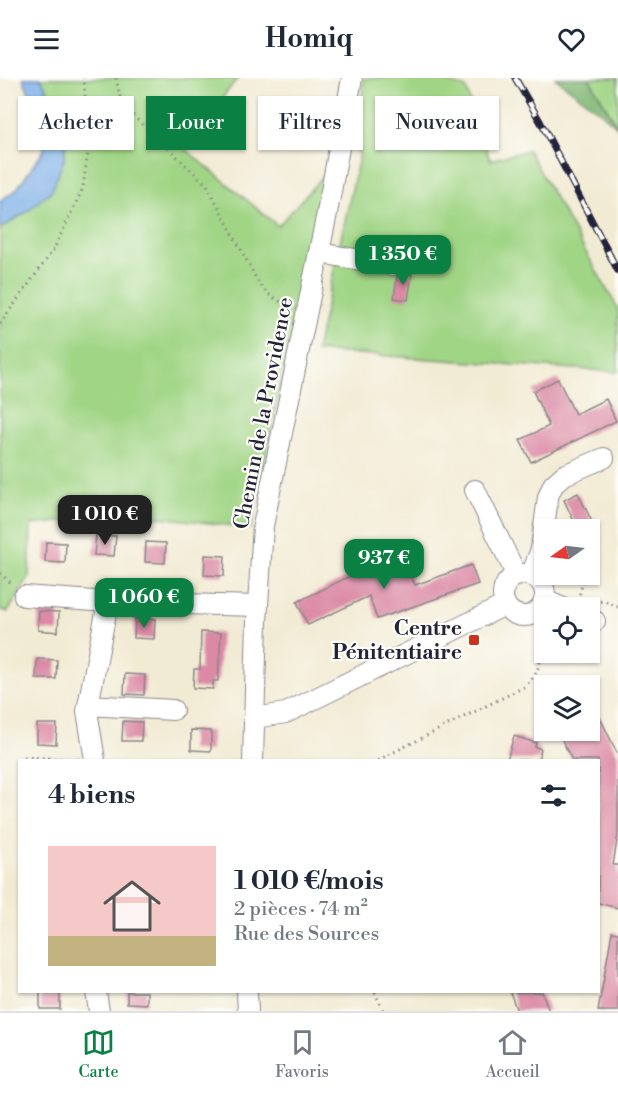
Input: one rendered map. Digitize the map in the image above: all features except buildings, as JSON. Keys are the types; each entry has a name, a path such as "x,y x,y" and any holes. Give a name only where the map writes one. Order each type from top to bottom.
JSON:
{"street":[{"name":"Chemin de la Providence","path":"253,759 263,526 352,78"},
{"path":"319,253 392,265"},
{"path":"534,610 526,616 514,614 505,605 503,591 511,579 524,576 541,549 548,497 554,485 564,475 604,458"},
{"path":"475,490 524,576 542,586 541,597"},
{"path":"24,596 108,602 258,606"},
{"path":"95,759 87,711 108,602"},
{"path":"254,718 286,712 505,605"},
{"path":"88,705 173,710"},
{"path":"96,993 99,1011"},
{"path":"247,993 248,1011"}],"path":[{"path":"0,324 54,249 83,188 88,151 84,78"},
{"path":"116,78 120,97 128,111 207,184 258,282 267,292 305,318"},
{"path":"380,759 524,687 535,676 540,663"},
{"path":"24,757 71,759"},
{"path":"375,993 382,1011"}],"green space":[{"path":"41,78 238,78 224,96 146,96 146,150 187,150 278,226 330,168 276,405 251,528 133,514 31,525 29,577 8,612 0,610 0,229 28,211 64,161 65,150 134,150 134,96 50,96"},
{"path":"364,78 435,78 466,88 469,96 375,96 375,150 487,150 490,160 528,150 618,309 618,372 316,351 360,153 355,150 363,150 362,96"},
{"path":"555,78 589,78 618,128 599,111"},
{"path":"589,78 618,78 618,127"}],"water":[{"path":"23,78 41,78 50,96 30,96"},
{"path":"44,150 65,150 64,160 52,190 28,211 0,229 0,201 16,190"}],"railway":[{"path":"515,78 540,121 618,271"}],"place":[{"name":"Centre Pénitentiaire","path":"474,640"}]}
